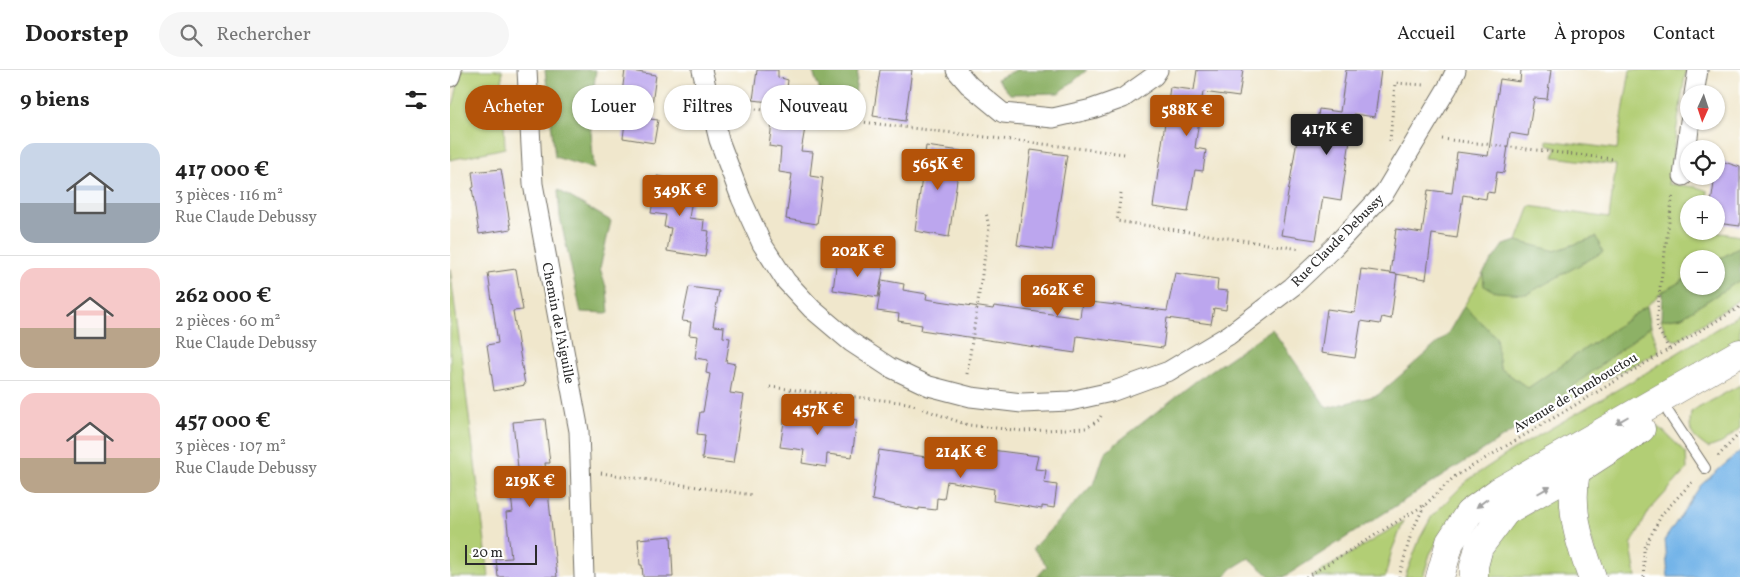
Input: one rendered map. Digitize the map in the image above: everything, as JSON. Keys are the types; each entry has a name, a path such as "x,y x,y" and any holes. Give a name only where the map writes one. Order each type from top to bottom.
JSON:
{"main road":[{"path":"1440,577 1450,542 1469,513 1490,497 1740,353"},
{"path":"1474,577 1474,566 1479,547 1506,511 1576,471 1668,412 1740,369"},
{"path":"1576,471 1574,519 1581,548 1592,577"}],"street":[{"path":"450,77 452,70"},
{"name":"Chemin de l'Aiguille","path":"527,70 533,184 579,432 584,577"},
{"name":"Rue Claude Debussy","path":"702,70 706,85"},
{"path":"956,70 969,85 1003,113 1053,118 1092,109 1123,98 1154,76 1158,70"},
{"name":"Rue Claude Debussy","path":"717,130 741,198 762,244 786,281 812,309 851,342 889,367 929,386 964,395 1022,403 1070,401 1111,392 1169,371 1229,335 1292,287 1328,253 1385,192 1448,88 1456,70"},
{"path":"1696,85 1698,70"}],"lane":[{"path":"1668,412 1705,468"}],"path":[{"path":"1390,142 1395,83 1448,88"},
{"path":"751,108 1125,154"},
{"path":"1420,136 1613,159"},
{"path":"1669,349 1658,329 1659,295 1674,186 1680,179"},
{"path":"1121,193 1117,221 1328,253"},
{"path":"964,395 989,228 986,212"},
{"name":"Avenue de Tombouctou","path":"1426,504 1454,477 1740,306"},
{"path":"1644,577 1644,549 1662,514 1740,434"},
{"path":"580,470 753,495"},
{"path":"1306,577 1426,504"},
{"path":"1399,577 1411,534 1426,504"}],"green space":[{"path":"461,70 502,70 503,85 465,85 465,130 504,130 505,148 450,160 450,109 454,102"},
{"path":"545,70 596,70 594,85 572,85 572,130 591,130 594,169 555,157 552,130 562,130 562,85 547,85"},
{"path":"812,70 858,70 856,85 818,85"},
{"path":"1016,70 1087,70 1059,93 1010,94 997,79"},
{"path":"1630,70 1686,70 1684,85 1680,85 1680,108 1668,184 1696,187 1708,191 1707,195 1680,195 1680,240 1725,240 1725,234 1740,236 1740,247 1725,256 1725,250 1680,250 1680,282 1662,292 1647,306 1528,388 1500,368 1495,337 1464,306 1483,273 1484,285 1596,237 1555,251 1517,241 1530,206 1609,218 1616,165 1554,157 1557,147 1547,144 1547,140 1617,149"},
{"path":"558,190 611,221 600,268 607,290 609,313 581,312 560,217"},
{"path":"1596,237 1603,252 1527,294 1496,292 1484,286 1483,273 1503,245 1517,241 1555,251"},
{"path":"1740,247 1740,280 1725,290 1725,256"},
{"path":"450,268 484,534 489,577 450,577"},
{"path":"1740,280 1740,299 1678,340 1673,340 1665,331 1661,320 1682,317 1716,295 1725,295 1725,290"},
{"path":"1680,282 1680,295 1716,295 1682,317 1661,320 1662,292"},
{"path":"1464,306 1496,337 1500,368 1528,388 1647,306 1651,326 1527,422 1284,577 1271,577 1249,558 1231,569 1225,577 1037,577 1047,566 1033,548 1095,482 1105,452 1196,381 1272,329 1327,408 1378,395 1447,335"},
{"path":"1740,314 1740,340 1444,530 1430,554 1423,577 1405,577 1420,538 1432,516 1468,480 1507,454 1644,374"},
{"path":"1651,326 1659,351 1527,422"},
{"path":"1740,385 1740,428 1722,443 1708,448 1692,434 1690,425 1691,412"},
{"path":"1658,426 1686,453 1687,469 1649,511 1631,545 1636,577 1603,577 1584,515 1585,476 1593,466"},
{"path":"1570,486 1582,577 1484,577 1487,550 1500,531"},
{"path":"1404,521 1392,550 1385,577 1312,577"}],"water":[{"path":"1740,451 1740,577 1668,577 1665,539 1701,485"}],"building":[{"path":"625,70 656,75 654,90 654,85 623,85"},
{"path":"757,70 778,70 778,77 788,80 787,85 761,85 761,101 753,100"},
{"path":"880,70 912,70 905,121 873,116"},
{"path":"1197,70 1243,70 1239,97 1203,92 1195,148 1206,150 1203,171 1195,170 1188,212 1153,207 1170,87 1194,90"},
{"path":"1346,70 1381,70 1375,117 1354,114 1341,200 1323,197 1316,240 1281,235 1297,140 1314,141 1319,109 1340,112"},
{"path":"1521,70 1551,70 1547,99 1534,98 1528,136 1510,133 1504,173 1497,172 1494,193 1487,192 1486,199 1463,195 1457,238 1432,234 1426,279 1390,273 1396,229 1422,233 1428,190 1452,193 1457,152 1488,156 1500,79 1520,82"},
{"path":"654,120 658,120 654,143 623,138 624,130 654,130"},
{"path":"771,130 805,130 801,151 813,152 810,176 823,178 817,224 786,219 792,174 779,172 781,148 769,146"},
{"path":"926,146 961,151 949,237 915,231"},
{"path":"1031,150 1067,155 1052,250 1017,245"},
{"path":"1725,162 1740,167 1740,226 1725,224 1725,195 1712,195 1714,185 1725,185"},
{"path":"501,169 511,229 479,234 472,188 474,187 472,172"},
{"path":"657,176 689,182 687,192 693,193 689,218 704,220 703,230 709,231 705,257 667,251 671,228 664,227 666,215 651,213"},
{"path":"837,259 884,266 878,297 833,290"},
{"path":"516,269 523,310 513,311 525,385 494,391 487,345 498,343 488,273"},
{"path":"1361,269 1397,274 1391,319 1382,317 1380,324 1361,321 1355,358 1321,353 1327,309 1355,313"},
{"path":"1175,273 1218,279 1217,290 1228,291 1226,310 1214,308 1211,324 1167,318 1163,348 1077,336 1075,353 921,330 922,325 898,321 899,314 877,311 882,280 904,284 903,290 927,294 926,299 993,309 994,306 1080,318 1082,301 1167,311"},
{"path":"689,287 719,291 713,326 724,327 723,337 730,338 726,362 735,364 730,393 744,395 733,463 702,459 705,435 697,434 700,412 703,412 710,374 706,373 708,360 695,358 698,336 689,335 691,322 682,321"},
{"path":"786,409 857,420 852,457 827,454 826,467 802,463 804,450 780,447"},
{"path":"545,419 550,463 545,463 557,577 498,577 496,559 511,558 506,513 513,512 511,496 521,495 513,422"},
{"path":"976,448 1038,456 1035,469 1046,470 1044,483 1057,485 1054,508 1042,506 1042,509 993,501 994,489 947,481 944,499 937,498 936,510 919,508 919,510 872,500 879,450 973,464"},
{"path":"671,536 673,577 643,577 638,539"}]}
